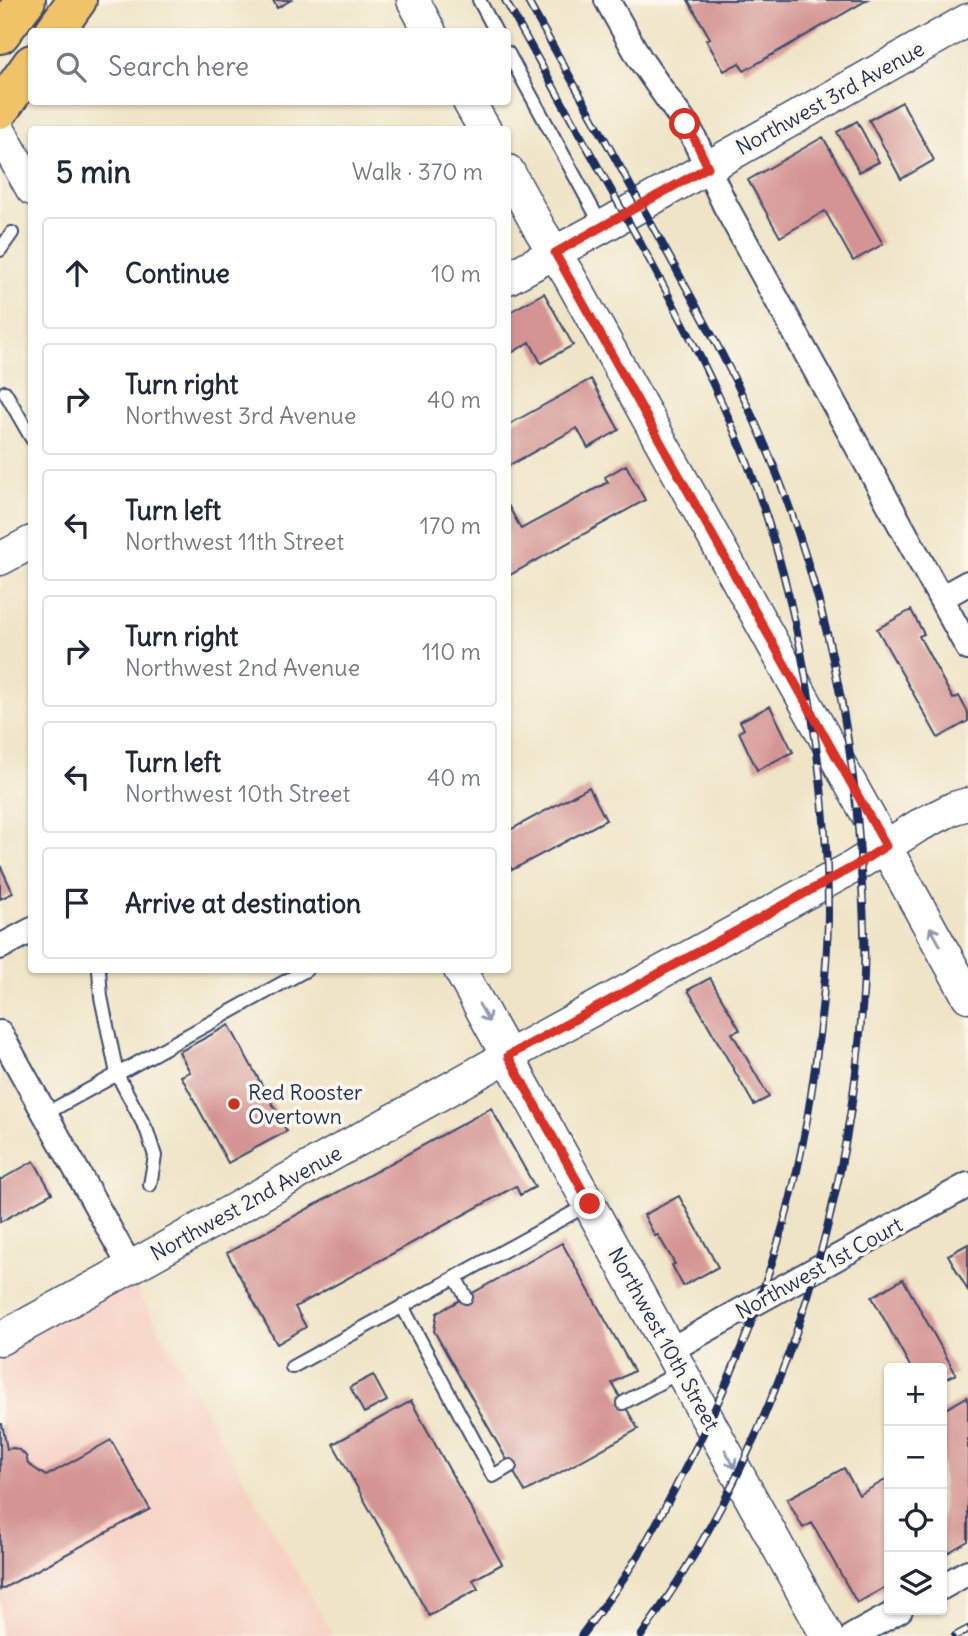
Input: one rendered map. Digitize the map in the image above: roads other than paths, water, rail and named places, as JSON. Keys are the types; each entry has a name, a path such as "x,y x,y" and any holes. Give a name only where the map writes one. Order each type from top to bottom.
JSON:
{"highway":[{"path":"0,34 26,0"},
{"path":"57,28 76,0"},
{"path":"0,109 28,70"}],"street":[{"path":"413,0 428,28"},
{"path":"607,0 640,59 692,134 725,205 968,648"},
{"name":"Northwest 3rd Avenue","path":"511,276 968,20"},
{"path":"471,105 483,126"},
{"path":"0,132 28,182"},
{"path":"511,176 968,996"},
{"path":"0,559 28,544"},
{"path":"941,598 968,583"},
{"name":"Northwest 2nd Avenue","path":"0,1339 853,867 943,813 968,804"},
{"path":"0,947 28,932"},
{"name":"Northwest 10th Street","path":"462,973 827,1636"},
{"path":"0,1033 131,1268"},
{"name":"Northwest 1st Court","path":"676,1360 968,1185"},
{"path":"947,1584 968,1572"},
{"path":"853,1636 891,1615"}],"lane":[{"path":"479,0 494,28"},
{"path":"511,59 602,227"},
{"path":"0,250 12,233"},
{"path":"5,392 28,432"},
{"path":"99,973 101,998 117,1074 147,1131 155,1156 150,1185"},
{"path":"45,1114 301,973"},
{"path":"292,1367 590,1204"},
{"path":"455,1277 466,1297"},
{"path":"402,1306 493,1476 510,1466"},
{"path":"623,1403 676,1360"}],"railway":[{"path":"505,0 672,302 704,365 747,462 786,584 800,646 818,759 827,861 826,958 812,1088 792,1192 769,1271 727,1383 702,1437 632,1565 581,1636"},
{"path":"527,0 707,325 771,459 806,559 833,661 851,766 861,871 864,963 855,1079 841,1164 822,1248 797,1331 766,1412 730,1490 688,1565 641,1636"},
{"path":"955,1636 968,1629"}],"place":[{"name":"Red Rooster Overtown","path":"234,1104"}]}
